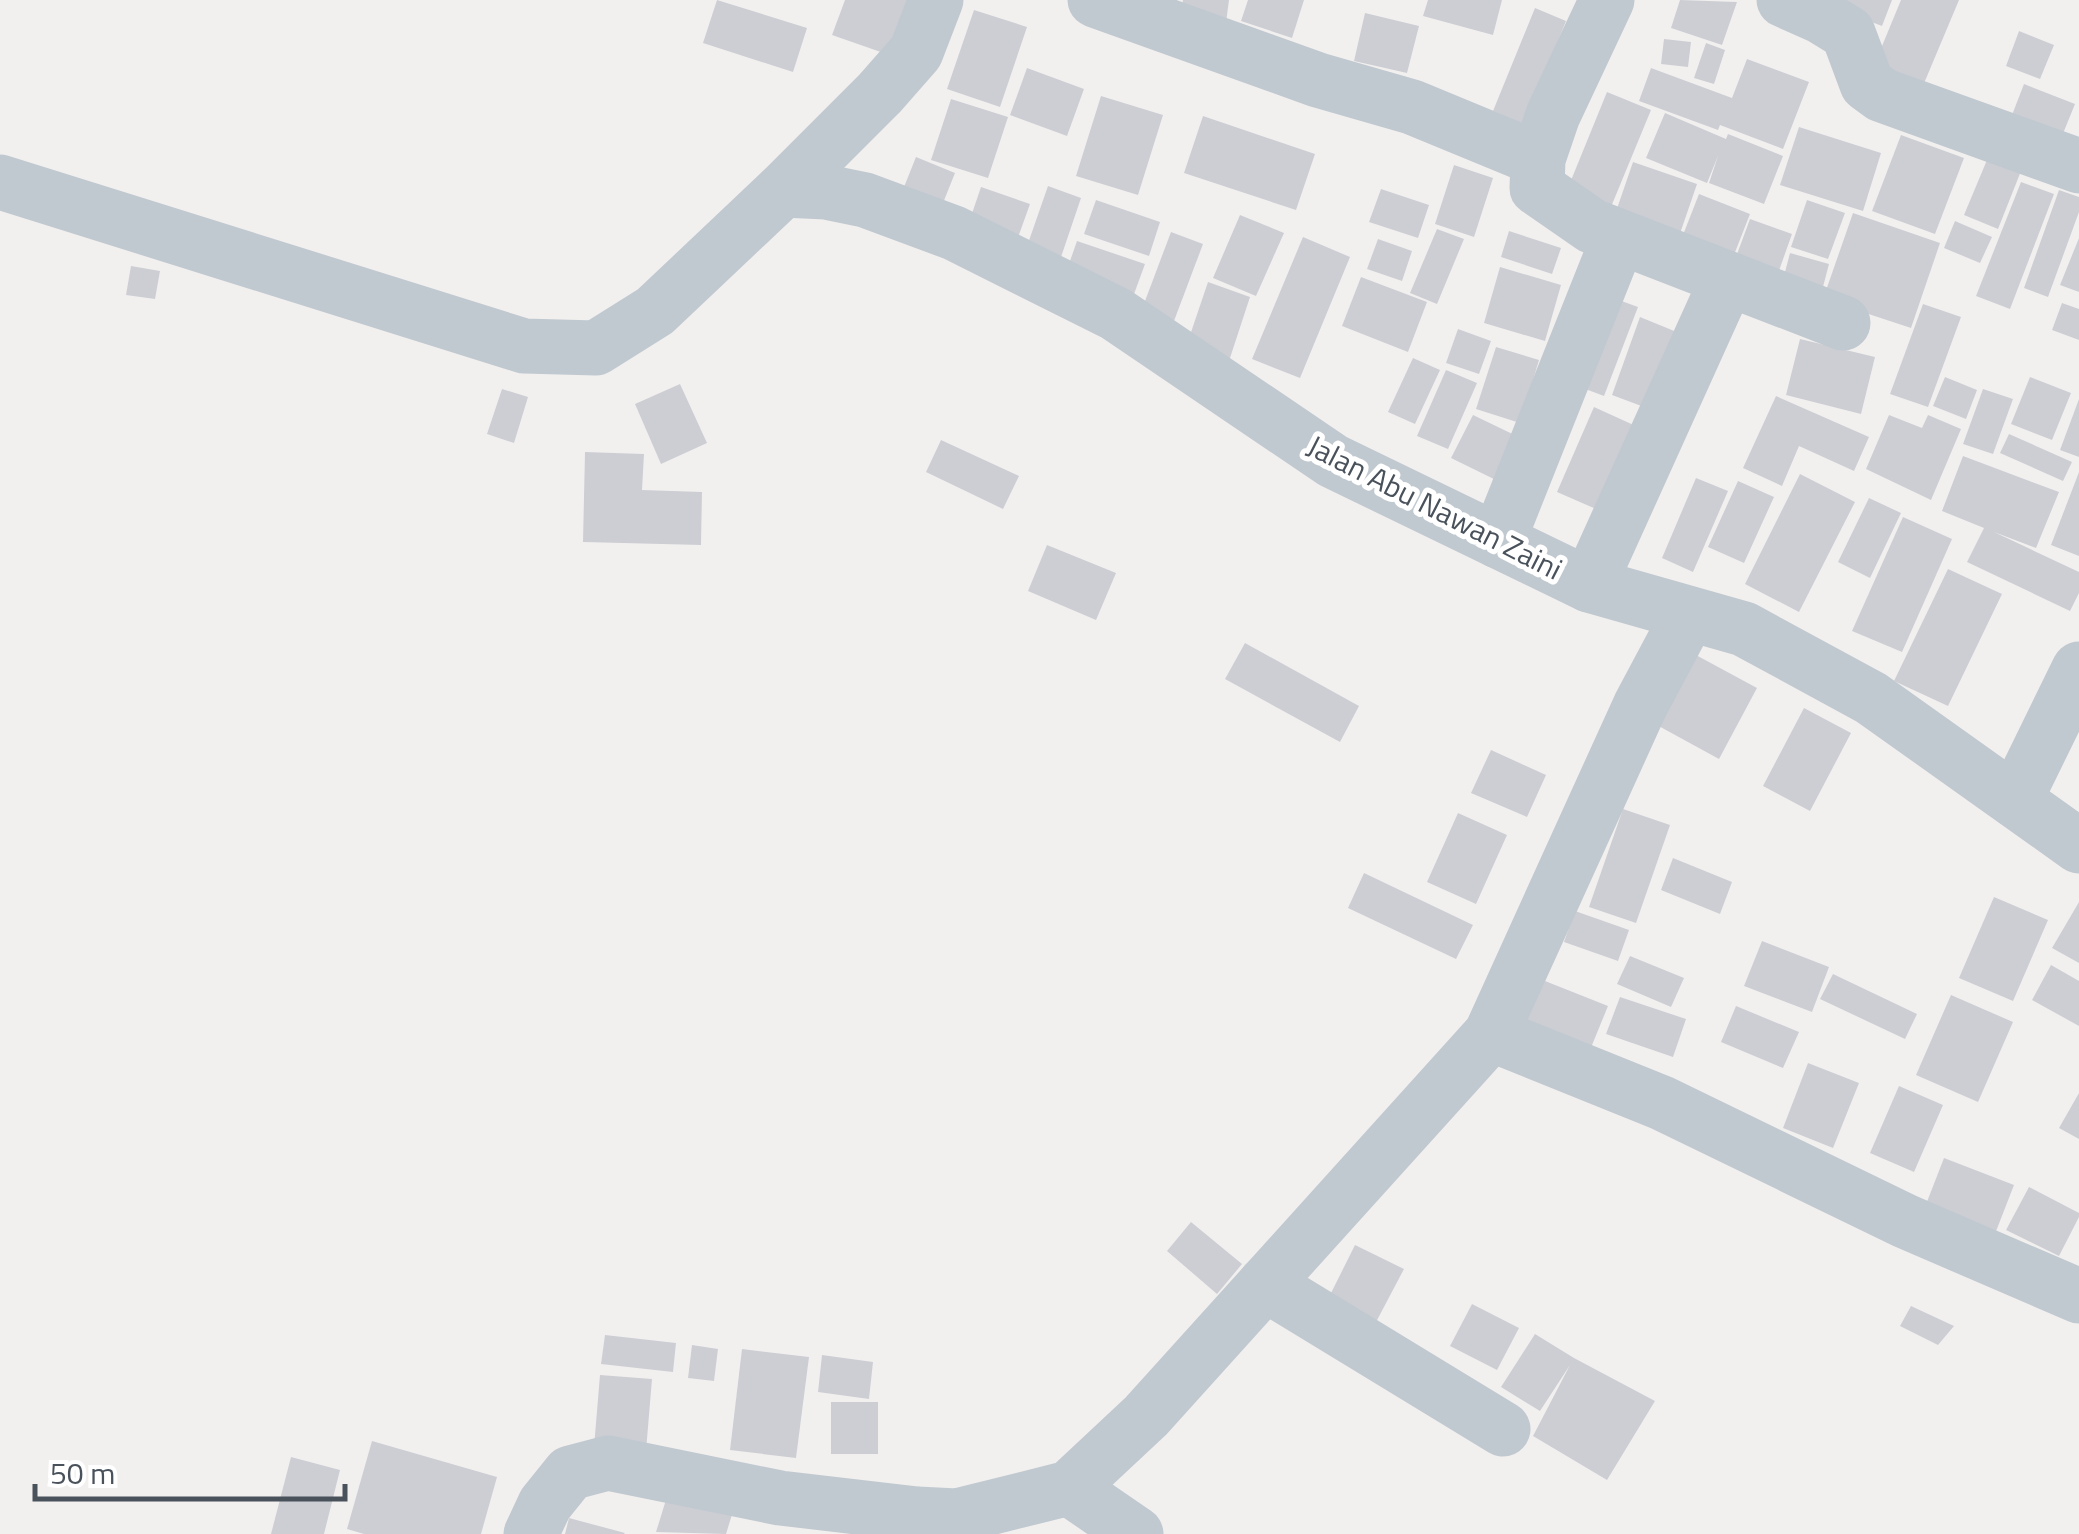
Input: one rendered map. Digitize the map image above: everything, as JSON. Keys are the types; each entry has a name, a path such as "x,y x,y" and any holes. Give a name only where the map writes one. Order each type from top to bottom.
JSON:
{"street":[{"path":"0,182 524,346 596,348 655,311 880,93 916,52 936,0"},
{"path":"1095,0 1318,80 1412,107 1538,159"},
{"path":"1608,0 1553,114 1538,159 1538,188 1592,226 1843,323"},
{"path":"1784,0 1848,33 1867,84 1882,95 2079,166"},
{"name":"Jalan Abu Nawan Zaini","path":"782,190 826,192 866,200 954,233 1116,314 1333,461 1589,586 1744,629 1871,698 2079,846"},
{"path":"1498,541 1619,236"},
{"path":"1589,586 1727,280"},
{"path":"531,1534 545,1504 570,1474 608,1463 781,1516 957,1516 1069,1488 1146,1416 1491,1034 1640,706 1688,614"},
{"path":"2015,800 2079,670"},
{"path":"1491,1034 1662,1103 1905,1222 2079,1296"},
{"path":"1265,1284 1503,1430"},
{"path":"1069,1488 1136,1534"}],"building":[{"path":"717,0 807,28 793,72 703,43"},
{"path":"845,0 916,0 895,57 832,35"},
{"path":"1183,0 1229,0 1226,23 1180,16"},
{"path":"1248,0 1304,0 1292,38 1241,21"},
{"path":"1428,0 1502,0 1493,35 1423,16"},
{"path":"1680,0 1737,2 1722,45 1671,28"},
{"path":"1814,0 1892,0 1882,26"},
{"path":"1901,0 1959,0 1917,100 1868,80"},
{"path":"1535,8 1566,21 1524,124 1493,111"},
{"path":"974,10 1027,27 1000,107 947,89"},
{"path":"1365,13 1419,26 1407,73 1354,61"},
{"path":"2019,31 2054,45 2040,79 2006,66"},
{"path":"1664,39 1691,42 1688,67 1661,64"},
{"path":"1706,43 1725,50 1714,84 1694,78"},
{"path":"1747,59 1809,82 1783,149 1639,101 1651,68 1732,98"},
{"path":"1027,68 1084,89 1067,136 1010,115"},
{"path":"2024,84 2075,104 2062,136 2012,115"},
{"path":"1607,92 1651,110 1606,219 1563,200"},
{"path":"1101,96 1163,115 1138,195 1076,176"},
{"path":"951,99 1008,117 988,178 931,160"},
{"path":"1665,113 1726,139 1728,134 1783,156 1764,204 1709,183 1718,156 1707,183 1646,158"},
{"path":"1203,116 1315,154 1296,210 1184,173"},
{"path":"1799,127 1881,153 1863,211 1780,185"},
{"path":"1901,135 1964,158 1935,234 1872,211"},
{"path":"1992,148 2025,161 1998,229 1964,215"},
{"path":"916,157 955,173 941,208 902,192"},
{"path":"1633,162 1697,184 1675,248 1611,226"},
{"path":"1454,165 1493,178 1474,237 1435,224"},
{"path":"2021,182 2054,194 2010,309 1976,296"},
{"path":"1048,186 1081,198 1059,263 1025,252"},
{"path":"981,187 1030,204 1012,254 964,237"},
{"path":"1381,189 1429,205 1418,238 1369,222"},
{"path":"2059,190 2079,197 2079,212 2048,297 2024,288"},
{"path":"1699,194 1750,214 1732,260 1681,240"},
{"path":"1096,200 1160,222 1149,256 1084,234"},
{"path":"1807,200 1845,213 1828,259 1791,247"},
{"path":"1853,213 1940,243 1911,328 1823,299"},
{"path":"1240,215 1284,233 1256,296 1213,278"},
{"path":"1750,219 1792,234 1776,279 1733,265"},
{"path":"1955,221 1992,237 1980,263 1944,248"},
{"path":"1437,229 1464,239 1437,304 1410,293"},
{"path":"1509,231 1561,248 1552,274 1501,257"},
{"path":"1171,232 1203,244 1174,321 1142,309"},
{"path":"1303,237 1350,257 1300,378 1252,359"},
{"path":"2079,238 2079,292 2060,285"},
{"path":"1378,239 1412,251 1402,281 1367,269"},
{"path":"1077,241 1145,264 1130,305 1063,281"},
{"path":"1790,253 1829,264 1818,306 1779,295"},
{"path":"131,266 160,271 155,299 126,295"},
{"path":"1500,267 1561,285 1545,341 1484,323"},
{"path":"1361,277 1427,302 1408,352 1342,326"},
{"path":"1208,282 1250,297 1228,364 1185,350"},
{"path":"1605,295 1638,307 1604,396 1572,384"},
{"path":"2062,303 2079,309 2079,340 2052,330"},
{"path":"1923,304 1961,317 1928,407 1890,394"},
{"path":"1640,317 1689,337 1660,413 1612,395"},
{"path":"1458,329 1491,341 1479,374 1446,363"},
{"path":"1800,339 1875,357 1861,414 1786,395"},
{"path":"1496,347 1539,360 1520,423 1476,409"},
{"path":"1413,358 1440,370 1415,424 1388,412"},
{"path":"1446,370 1477,383 1448,449 1417,436"},
{"path":"1945,377 1977,390 1966,419 1933,406"},
{"path":"2030,377 2071,393 2052,440 2011,424"},
{"path":"680,384 707,443 661,464 635,404"},
{"path":"502,389 528,397 514,443 487,434"},
{"path":"1983,389 2013,399 1993,454 1963,444"},
{"path":"1776,396 1869,437 1854,471 1799,446 1782,486 1743,468"},
{"path":"2079,399 2079,457 2060,450"},
{"path":"1594,407 1649,432 1612,516 1557,492"},
{"path":"1473,415 1525,440 1504,484 1451,458"},
{"path":"1889,415 1922,428 1928,415 1961,429 1931,500 1866,469"},
{"path":"2009,434 2072,462 2063,481 2000,453"},
{"path":"941,440 1019,476 1003,509 926,472"},
{"path":"585,452 644,454 642,490 702,492 701,545 583,542"},
{"path":"1963,456 2059,492 2036,548 1994,532 2079,572 2079,593 2070,611 1967,562 1984,528 1942,511"},
{"path":"2079,472 2079,556 2051,545"},
{"path":"1800,474 1855,502 1799,612 1745,584"},
{"path":"1696,478 1728,491 1693,572 1662,558"},
{"path":"1738,481 1774,497 1744,563 1708,547"},
{"path":"1869,498 1901,513 1870,578 1838,562"},
{"path":"1903,517 1952,539 1902,652 1852,631"},
{"path":"1047,545 1116,573 1096,620 1028,591"},
{"path":"1948,569 2002,594 1948,706 1894,681"},
{"path":"1245,643 1359,706 1340,742 1225,679"},
{"path":"1683,648 1757,688 1719,759 1644,718"},
{"path":"1804,708 1851,733 1810,811 1763,786"},
{"path":"1491,750 1546,775 1527,817 1471,793"},
{"path":"1623,809 1670,825 1636,923 1589,907"},
{"path":"1458,813 1507,835 1476,904 1427,882"},
{"path":"1673,858 1732,882 1720,914 1661,890"},
{"path":"1364,873 1473,925 1456,959 1348,908"},
{"path":"1994,897 2048,920 2013,1001 1959,978"},
{"path":"2079,902 2079,963 2052,948"},
{"path":"1575,911 1629,930 1618,961 1564,942"},
{"path":"1762,941 1829,967 1812,1012 1744,986"},
{"path":"1630,956 1684,978 1671,1007 1617,984"},
{"path":"2051,965 2079,981 2079,1026 2032,1000"},
{"path":"1833,974 1917,1014 1905,1039 1820,999"},
{"path":"1540,979 1608,1006 1590,1050 1522,1024"},
{"path":"1951,995 2013,1022 1978,1102 1916,1075"},
{"path":"1620,997 1686,1019 1673,1057 1606,1034"},
{"path":"1736,1006 1799,1032 1783,1068 1721,1042"},
{"path":"1808,1063 1859,1083 1833,1148 1783,1128"},
{"path":"1899,1086 1943,1105 1914,1172 1870,1153"},
{"path":"2079,1093 2079,1139 2059,1128"},
{"path":"1944,1158 2014,1185 1993,1239 1923,1212"},
{"path":"2029,1187 2079,1213 2059,1256 2006,1230"},
{"path":"1191,1222 1242,1264 1217,1294 1167,1251"},
{"path":"1355,1245 1404,1269 1375,1324 1328,1299"},
{"path":"1472,1304 1519,1328 1497,1370 1450,1346"},
{"path":"1911,1306 1954,1326 1938,1345 1900,1326"},
{"path":"1535,1334 1655,1401 1607,1480 1533,1436 1570,1365 1540,1411 1501,1387"},
{"path":"605,1335 676,1343 673,1372 601,1364"},
{"path":"692,1345 718,1349 714,1381 688,1378"},
{"path":"742,1349 809,1357 796,1458 730,1450"},
{"path":"822,1355 873,1362 869,1399 818,1392"},
{"path":"600,1375 652,1379 646,1451 594,1447"},
{"path":"831,1402 878,1402 878,1454 831,1454"},
{"path":"372,1441 497,1477 481,1534 364,1534 347,1529"},
{"path":"291,1457 340,1470 324,1534 271,1534"},
{"path":"670,1487 734,1508 726,1534 656,1532"},
{"path":"569,1518 625,1533 565,1534"}]}
